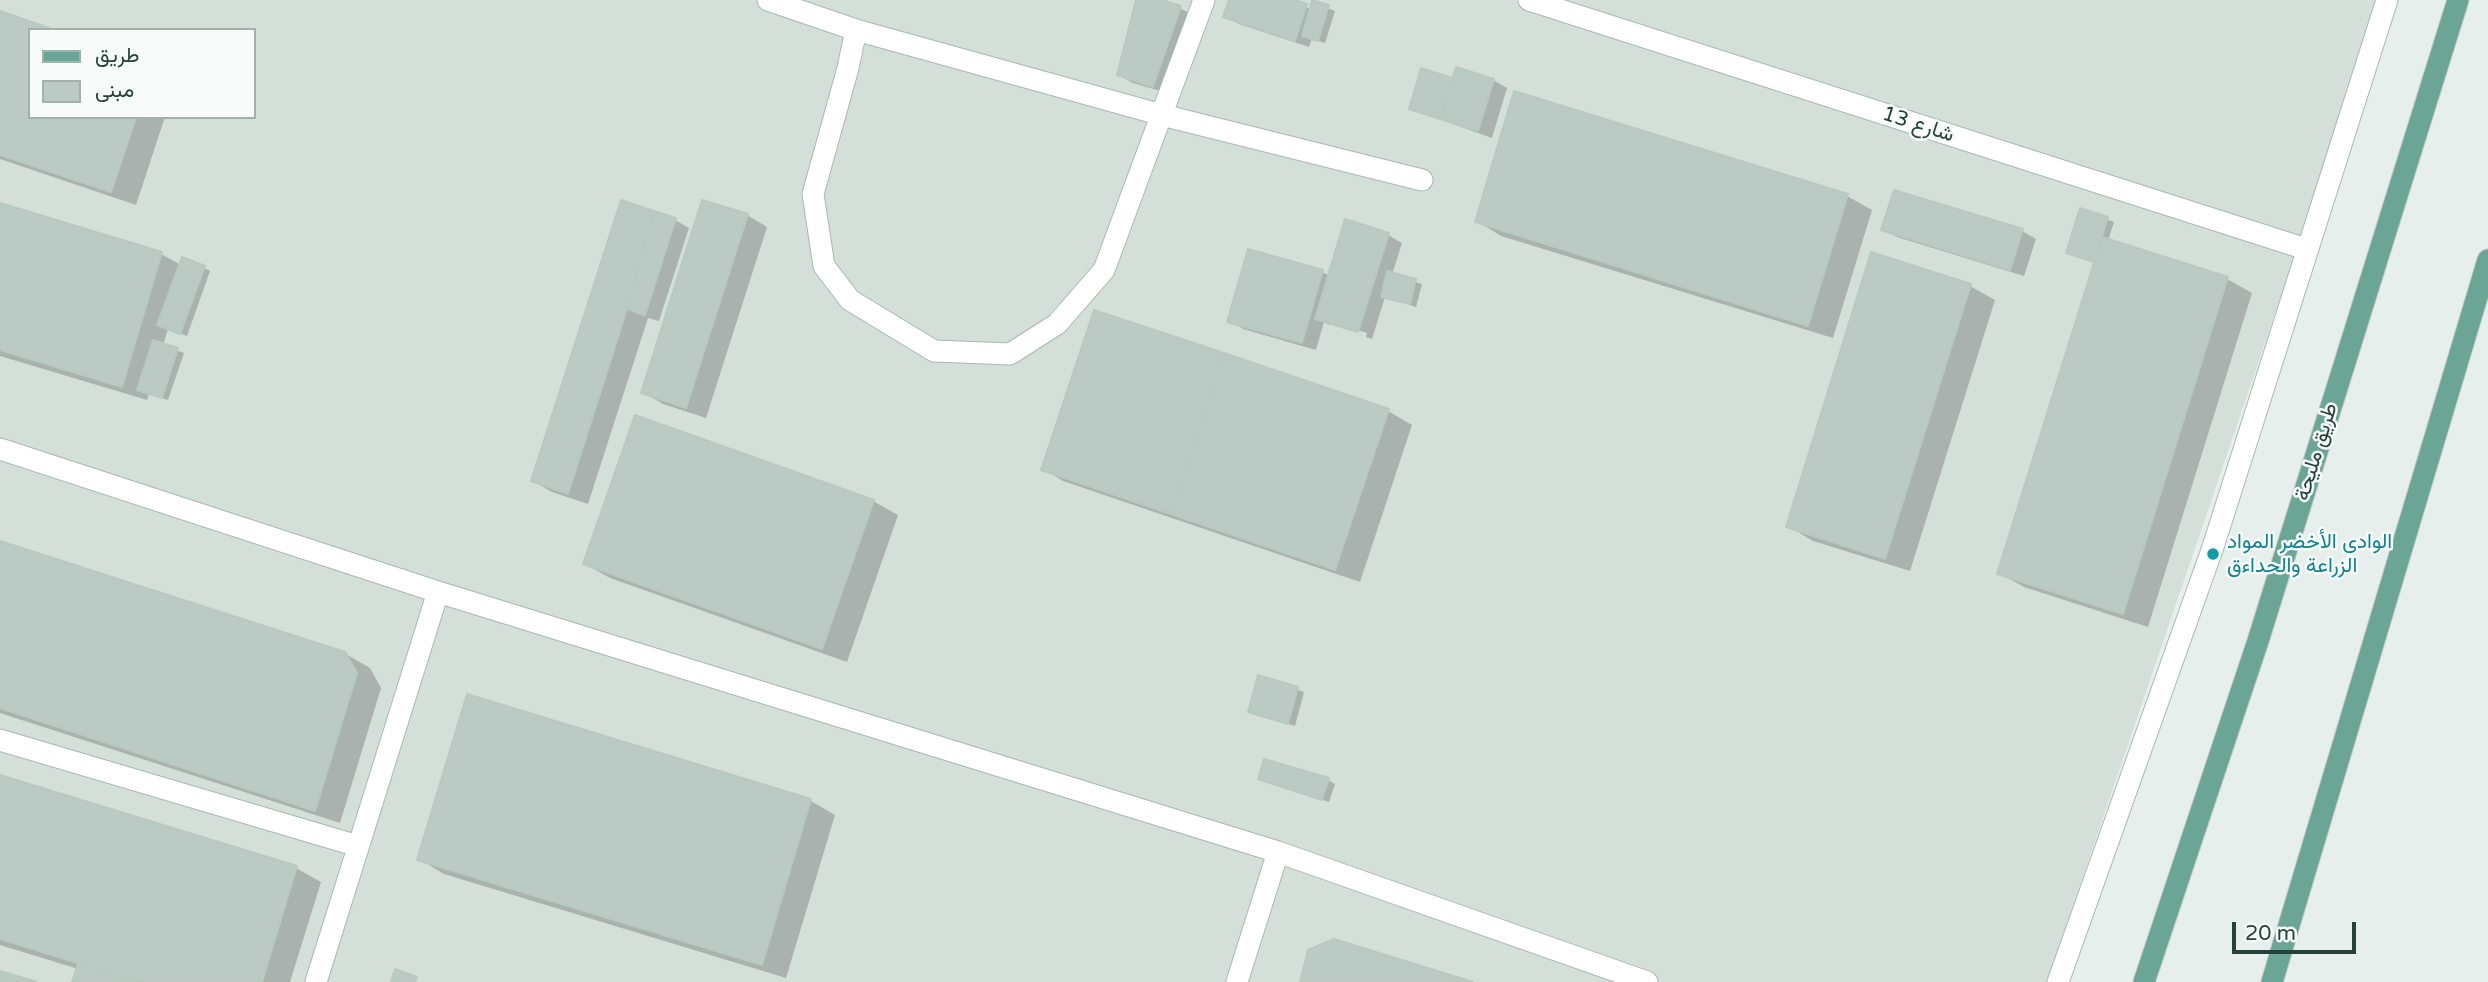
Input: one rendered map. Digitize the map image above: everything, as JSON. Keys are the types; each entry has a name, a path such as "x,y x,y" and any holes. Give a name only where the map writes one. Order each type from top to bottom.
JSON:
{"main road":[{"name":"طريق مليحة","path":"2144,982 2258,641 2458,0"},
{"path":"2272,982 2488,260"}],"street":[{"path":"768,0 856,30 1162,115 1422,180"},
{"path":"856,30 813,194 824,266 850,300 934,351 1010,354 1057,324 1104,270 1205,0"},
{"name":"شارع 13","path":"1529,0 2306,249"},
{"path":"2059,982 2213,547 2387,0"},
{"path":"0,449 438,592 1278,852 1647,982"},
{"path":"316,982 438,592"},
{"path":"0,740 358,845"},
{"path":"1237,982 1278,852"}],"shaded area":[{"path":"0,0 2382,0 2047,982 0,982"}],"building":[{"path":"1136,0 1162,0 1181,6 1153,87 1117,75"},
{"path":"1229,0 1295,0 1307,4 1295,41 1223,17"},
{"path":"1312,0 1329,5 1318,41 1302,36"},
{"path":"0,11 49,28 28,28 28,119 135,119 111,192 0,155"},
{"path":"1456,67 1494,79 1478,131 1440,119"},
{"path":"1421,68 1452,78 1440,119 1409,109"},
{"path":"1514,91 1848,194 1808,326 1475,222"},
{"path":"1894,190 2023,229 2010,270 1881,230"},
{"path":"621,200 654,211 627,309 568,494 531,481"},
{"path":"702,200 748,214 686,408 641,393"},
{"path":"0,203 162,252 122,387 0,350"},
{"path":"2080,208 2108,217 2094,262 2066,253"},
{"path":"654,211 676,218 645,315 627,309"},
{"path":"1345,219 1389,233 1358,332 1315,319"},
{"path":"2102,237 2228,277 2123,614 1997,574"},
{"path":"1248,249 1323,270 1302,343 1227,322"},
{"path":"1871,252 1971,284 1885,559 1786,527"},
{"path":"182,257 205,266 180,334 157,325"},
{"path":"1387,271 1416,279 1410,304 1381,297"},
{"path":"1094,310 1224,353 1171,514 1041,470"},
{"path":"153,340 178,348 162,398 137,390"},
{"path":"1224,353 1389,409 1335,570 1171,514"},
{"path":"635,415 874,500 822,649 583,564"},
{"path":"0,541 345,652 357,673 315,811 0,708"},
{"path":"1258,675 1298,687 1288,724 1248,712"},
{"path":"467,694 811,799 762,965 417,860"},
{"path":"1264,759 1329,778 1322,800 1258,779"},
{"path":"0,775 297,866 262,982 139,982 0,939"},
{"path":"1334,939 1473,982 1300,982 1308,950"},
{"path":"78,963 139,982 72,982"},
{"path":"395,969 417,977 415,982 391,982"},
{"path":"0,971 37,982 0,982"}],"place":[{"name":"الوادى الأخضر المواد الزراعة والحداءق","path":"2213,554"}]}
